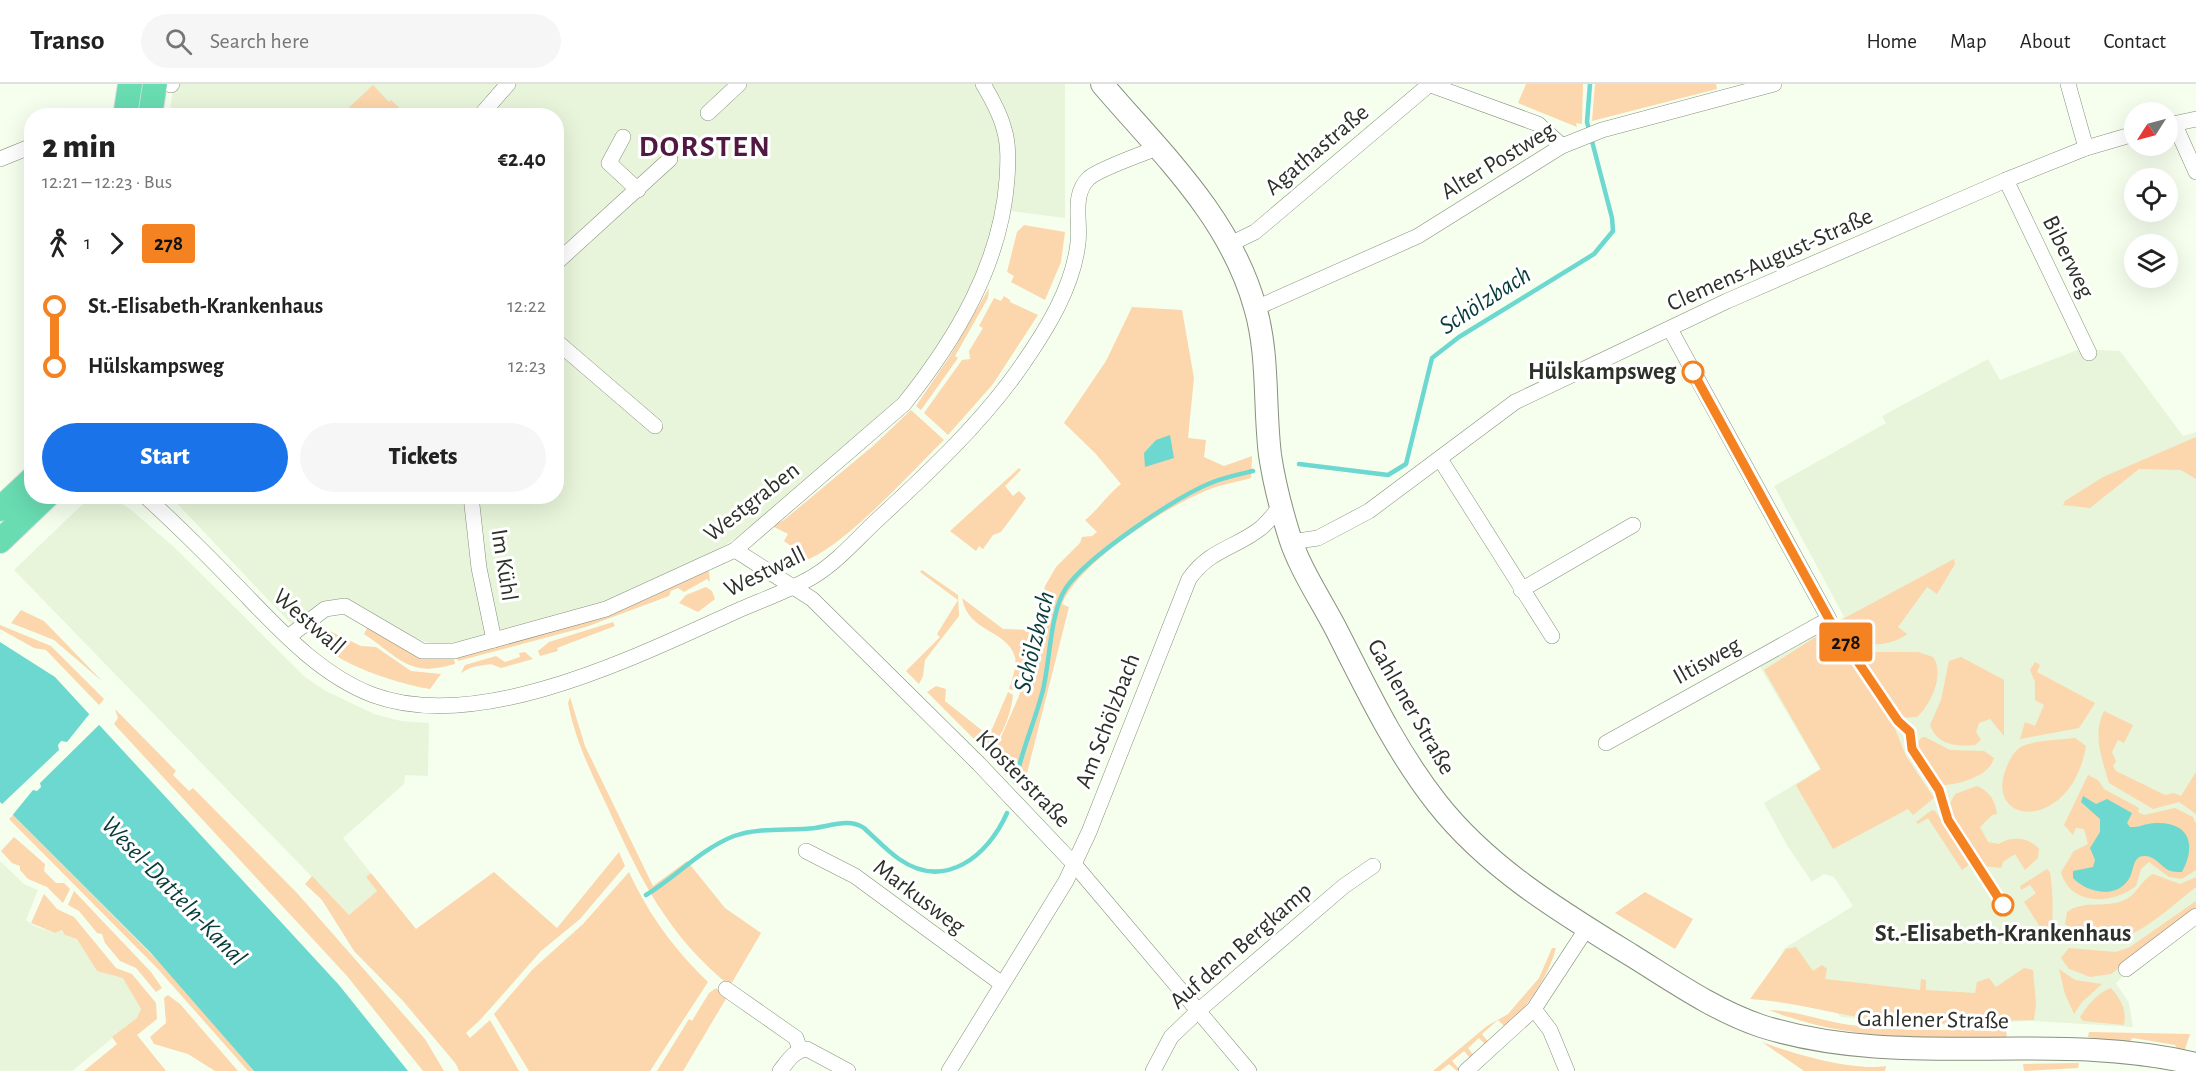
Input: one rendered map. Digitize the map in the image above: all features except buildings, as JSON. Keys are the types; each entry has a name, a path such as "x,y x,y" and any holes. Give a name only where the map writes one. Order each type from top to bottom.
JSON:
{"main road":[{"path":"127,108 130,84"},
{"path":"154,108 166,84"},
{"name":"Gahlener Straße","path":"1102,84 1197,191 1230,244 1256,308 1270,455 1280,507 1291,542 1371,698 1403,754 1438,804 1483,852 1529,890 1587,928 1715,1006 1763,1027 1827,1044 1894,1052 2118,1050 2196,1064"},
{"path":"0,509 24,486"},
{"path":"0,541 39,504"}],"street":[{"path":"487,108 508,84"},
{"path":"708,113 739,84"},
{"name":"Westgraben","path":"288,637 325,609 345,606 422,651 454,651 606,609 735,550 904,404 927,374 984,278 1005,203 1008,162 1005,131 984,84"},
{"path":"1429,84 1538,124 1562,146"},
{"name":"Agathastraße","path":"1230,244 1255,232 1429,84"},
{"name":"Alter Postweg","path":"1256,308 1418,236 1562,146 1602,130 1774,84"},
{"path":"2068,84 2086,148"},
{"path":"2178,123 2196,119"},
{"path":"623,137 609,164 638,190"},
{"name":"Clemens-August-Straße","path":"1291,542 1318,538 1369,511 1515,402 1727,301 2006,180 2086,148 2124,137"},
{"path":"2178,137 2196,172"},
{"name":"Westwall","path":"153,504 288,637 320,665 374,695 413,704 487,701 550,687 623,662 814,576 901,499 989,406 1022,365 1054,314 1070,277 1078,244 1077,198 1089,178 1157,148"},
{"path":"0,159 24,149"},
{"path":"564,256 670,159"},
{"name":"Biberweg","path":"2006,180 2089,353"},
{"name":"Iltisweg","path":"1606,743 1829,619 1670,329"},
{"path":"564,348 655,426"},
{"path":"1440,459 1552,636"},
{"name":"Im Kühl","path":"472,504 479,568 494,640"},
{"name":"Am Schölzbach","path":"949,1071 1074,864 1189,579 1198,565 1212,554 1261,528 1280,507"},
{"path":"1521,590 1633,525"},
{"name":"Klosterstraße","path":"735,550 812,599 979,764 1074,864 1249,1071"},
{"name":"Markusweg","path":"806,851 855,876 921,927 1002,984"},
{"name":"Auf dem Bergkamp","path":"1153,1071 1171,1038 1198,1011 1344,886 1373,866"},
{"path":"2126,969 2196,916"},
{"path":"1466,1071 1534,1009 1587,928"},
{"path":"726,989 796,1038 800,1050"},
{"path":"1534,1009 1550,1030 1567,1071"},
{"path":"780,1071 791,1057 800,1050 807,1049 848,1071"}],"shaded area":[{"path":"174,84 1065,84 1065,218 1010,211 975,285 916,381 877,424 739,536 694,566 601,606 443,645 425,642 401,631 360,605 334,601 293,626 178,504 564,504 564,108 170,108"},
{"path":"1526,84 1583,84 1582,124 1576,123 1577,127 1518,103"},
{"path":"1595,84 1716,84 1717,89 1592,121"},
{"path":"373,85 389,102 391,100 400,108 348,108"},
{"path":"1024,225 1065,232 1061,262 1045,300 1011,282 1014,276 1007,272 1017,232"},
{"path":"989,288 988,298 955,356 958,358 921,410 916,406 950,356"},
{"path":"1004,296 1010,302 1038,315 993,384 948,435 924,413 962,360 970,359 969,351 983,328 979,326 994,298 1001,301"},
{"path":"1132,307 1182,310 1194,378 1188,438 1206,440 1204,457 1224,466 1252,456 1251,478 1210,489 1171,508 1105,553 1072,587 1062,604 1069,607 1023,789 993,755 1019,696 1045,586 1056,567 1080,543 1082,537 1092,536 1097,532 1085,520 1121,484 1095,453 1064,423 1106,361"},
{"path":"2080,349 2120,351 2183,436 2196,432 2196,911 2155,945 2116,983 2129,1003 2133,1027 2033,1021 1931,1025 1841,1017 1803,978 1777,961 1785,948 1853,906 1834,877 1824,874 1812,882 1788,847 1764,803 1820,769 1760,667 1844,617 1774,486 1886,423 1882,416 1988,359 2000,380"},
{"path":"911,410 944,440 878,506 839,540 806,560 796,553 795,549 784,541 788,534 772,526 784,520 873,446"},
{"path":"2196,437 2196,479 2181,470 2139,469 2090,508 2063,505 2065,501 2103,477"},
{"path":"1019,468 1021,470 1005,486 1013,496 1019,491 1026,498 1001,532 993,535 983,549 979,546 976,551 950,531"},
{"path":"83,504 122,504 174,547 305,677 324,690 374,714 401,721 429,723 428,776 405,775 404,784 343,838 371,873 366,877 377,891 349,915 14,570"},
{"path":"1954,559 1955,564 1937,594 1927,587 1898,627 1907,634 1902,637 1883,644 1862,643 1854,638 1841,620"},
{"path":"922,570 958,595 959,616 925,660 923,676 919,684 906,671 940,637 937,634 958,600 920,572"},
{"path":"709,571 710,582 707,579 684,592 678,588 671,591 669,596 586,627 458,661 456,657"},
{"path":"706,587 712,591 715,599 698,612 679,603 686,595"},
{"path":"962,598 1003,629 1030,630 1019,683 1014,690 1009,689 1015,665 1015,657 1011,648 972,618"},
{"path":"21,610 44,621 103,682 54,640 11,623"},
{"path":"613,622 615,626 557,648 558,651 540,656 538,651 549,642"},
{"path":"0,625 51,646 104,699 99,705 46,650 34,648 0,629"},
{"path":"317,625 361,646 376,647 411,671 441,674 430,689 402,683 367,671 350,664 323,646 316,636"},
{"path":"368,626 430,658 454,658 455,664 426,669 415,667 396,658 364,634"},
{"path":"1831,627 1890,716 1906,756 1934,798 1913,815 1908,809 1833,849 1796,785 1821,769 1764,670"},
{"path":"525,652 533,659 501,668 491,664 472,667 461,673 465,665 496,656 505,662 520,657 519,653"},
{"path":"1860,652 1918,652 1933,657 1938,672 1935,688 1927,705 1917,717 1903,718"},
{"path":"1961,657 2004,680 2004,736 1990,719 1979,723 1976,732 1981,740 1975,745 1961,746 1948,743 1933,732 1930,725 1941,700 1949,661"},
{"path":"2035,662 2040,665 2037,672 2095,703 2079,728 2020,739 2025,722 2035,726 2044,705 2035,700 2035,682 2030,670"},
{"path":"936,686 946,689 945,701 984,732 992,729 1008,692 1013,695 1008,718 996,741 984,749 927,692"},
{"path":"570,697 585,746 653,886 687,861 725,908 761,933 730,986 708,967 672,926 644,881 584,756 571,717 568,703"},
{"path":"115,709 176,771 173,775 189,791 193,788 297,893 425,1039 444,1071 423,1071 347,976 114,724 118,718"},
{"path":"2104,711 2133,725 2124,743 2118,740 2112,752 2116,761 2113,766 2116,771 2165,795 2174,793 2181,796 2196,772 2196,814 2179,802 2153,809 2109,783 2098,738 2100,720"},
{"path":"1925,737 1950,750 1984,751 1994,758 1991,765 1980,775 1972,779 1941,785 1916,745 1921,738"},
{"path":"2075,738 2086,746 2077,775 2064,795 2048,807 2031,811 2017,809 2006,801 2002,786 2007,766 2016,751 2031,743"},
{"path":"2088,775 2098,780 2104,789 2139,808 2138,812 2144,815 2175,808 2193,817 2196,824 2196,870 2182,879 2169,877 2149,862 2141,869 2136,886 2115,897 2093,899 2073,891 2061,872 2074,851 2088,844 2084,829 2076,828 2073,835 2064,825"},
{"path":"1977,786 1989,794 1997,814 1992,815 1980,827 1988,842 1999,844 2020,839 2030,842 2039,849 2038,858 2025,870 2015,854 2003,862 2001,868 1984,866 1951,817 1949,805 1955,794"},
{"path":"1932,810 1935,811 1970,861 1970,864 1962,870 1928,818 1918,824 1916,822"},
{"path":"13,815 167,970 254,1071 248,1071 157,968 9,819"},
{"path":"14,837 45,864 44,871 56,883 64,883 70,889 63,903 47,887 28,879 20,870 20,866 12,863 1,851"},
{"path":"619,852 625,866 580,919 541,951 466,1033 470,1038 490,1020 519,1071 459,1071 456,1064 403,1001 354,951 322,900 305,884 312,876 349,915 377,891 366,877 371,873 416,929 494,872 557,928"},
{"path":"0,861 24,884 38,890 26,920 34,926 55,933 62,930 65,935 77,939 97,971 123,977 141,1009 137,1018 72,1071 0,1071"},
{"path":"2047,869 2050,872 2052,886 2052,929 2042,930 2024,902 2036,893 2030,885 2021,890 2020,886"},
{"path":"629,872 663,931 708,982 650,1071 529,1071 494,1014 533,969 583,924"},
{"path":"2153,874 2180,884 2196,877 2196,887 2150,923 2116,940 2098,942 2081,937 2065,924 2067,912 2073,908 2115,903 2127,899"},
{"path":"74,891 151,972 162,988 156,992 136,968 120,961 105,943 102,934 97,933 79,911 68,905"},
{"path":"1645,892 1693,919 1675,949 1615,913"},
{"path":"44,894 57,909 74,917 116,968 132,974 156,1003 157,1019 137,1035 166,1071 84,1071 117,1044 112,1037 137,1018 141,1009 123,978 97,971 77,939 65,935 62,930 55,933 31,923"},
{"path":"2196,901 2196,908 2111,974 2090,977 2069,969 2061,958 2069,948 2116,952 2130,947"},
{"path":"1796,947 1813,971 1822,965 1827,969 1825,979 1920,990 1921,979 1926,980 1926,990 1975,993 1977,982 1989,978 1996,987 2024,968 2033,970 2036,1004 2034,1020 1939,1024 1901,1023 1750,999 1786,949"},
{"path":"1552,948 1556,948 1553,959 1543,979 1510,1025 1506,1028 1498,1020 1482,1034 1489,1043 1486,1045 1479,1038 1468,1048 1474,1056 1471,1059 1464,1051 1452,1061 1459,1069 1457,1071 1449,1064 1440,1071 1433,1071 1487,1026 1508,1014 1539,978"},
{"path":"2059,969 2075,980 2102,984 2082,1002 2074,1014 2065,994"},
{"path":"716,988 727,997 683,1071 657,1071 689,1019 692,1021 709,993"},
{"path":"2111,988 2122,1005 2125,1015 2124,1025 2083,1021 2080,1017 2090,1004 2097,996"},
{"path":"168,995 180,1004 238,1071 215,1071 188,1054 154,1044 150,1037 166,1023 164,998"},
{"path":"1769,1010 1889,1029 2006,1029 2007,1039 1916,1038 1857,1033 1798,1020"},
{"path":"2089,1032 2190,1034 2184,1052 2179,1051 2175,1045 2133,1038 2128,1043 2088,1037"},
{"path":"1762,1042 1790,1052 1841,1064 1886,1066 1885,1071 1804,1071"},
{"path":"2079,1063 2078,1068 2024,1071 2023,1064"}],"water":[{"path":"1170,435 1174,458 1145,467 1144,453 1156,440"},
{"name":"Wesel-Datteln-Kanal","path":"0,642 55,677 339,985 408,1071 254,1071 151,953 0,802"},
{"path":"2083,796 2096,804 2107,799 2132,813 2127,823 2130,827 2154,823 2178,827 2188,838 2189,846 2189,854 2182,872 2168,870 2154,859 2144,856 2138,858 2130,877 2118,889 2102,892 2079,883 2073,878 2073,871 2093,867 2095,860 2090,848 2100,832 2100,819 2081,802"}],"pier":[{"path":"91,712 101,723 40,783 41,787 37,791 33,790 11,817 0,806 59,750 58,745 61,741 67,742"}],"waterway":[{"name":"Schölzbach","path":"1299,464 1388,475 1406,464 1432,358 1459,337 1594,254 1613,231 1612,218 1587,122 1590,84"},
{"name":"Schölzbach","path":"1015,782 1043,690 1054,623 1066,588 1093,560 1112,545 1178,500 1213,482 1253,471"},
{"name":"Schölzbach","path":"646,895 711,848 734,836 764,830 815,828 840,824 858,825 899,859 916,868 933,871 948,870 977,855 989,843 1007,813"}],"bus line":[{"name":"278","path":"1693,372 1829,619 1898,721 1910,732 1912,749 1939,790 1948,820 2003,905"}],"place":[{"name":"Hülskampsweg","path":"1693,372"},
{"name":"St.-Elisabeth-Krankenhaus","path":"2003,905"}],"district":[{"name":"DORSTEN","path":"705,147"}]}
